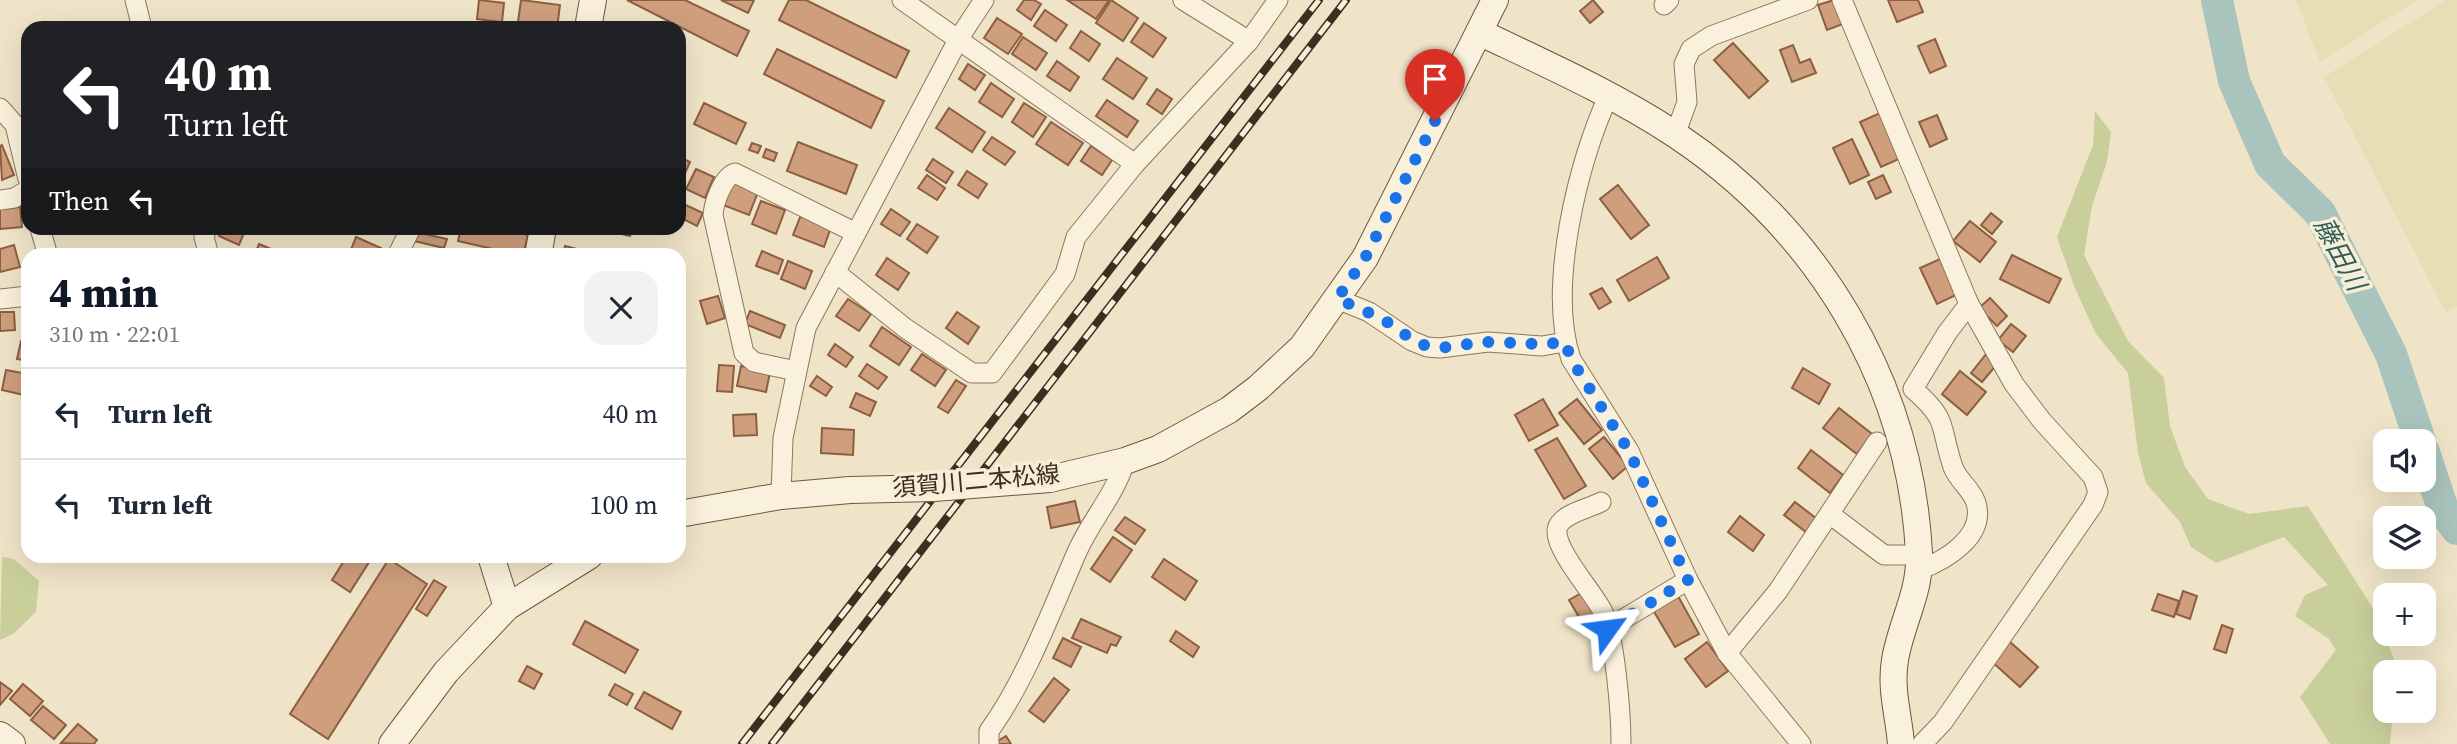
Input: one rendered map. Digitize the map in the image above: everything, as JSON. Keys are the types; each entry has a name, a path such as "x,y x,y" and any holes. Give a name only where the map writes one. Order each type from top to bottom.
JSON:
{"main road":[{"path":"589,21 593,0"},
{"name":"須賀川二本松線","path":"686,513 781,496 1050,479 1125,461 1158,449 1229,410 1258,388 1302,347 1337,299 1384,222 1495,0"},
{"path":"1479,32 1609,95 1675,135 1723,170 1766,206 1802,247 1833,292 1873,362 1888,398 1914,496 1919,563 1912,607 1898,643 1894,663 1893,689 1901,744"},
{"path":"493,563 507,607"},
{"path":"392,744 446,672 507,607 578,563"},
{"path":"0,735 12,744"}],"street":[{"path":"135,0 140,21"},
{"path":"902,0 1135,164"},
{"path":"781,496 783,438 806,328 959,38 984,0"},
{"path":"1183,0 1249,41"},
{"path":"835,272 905,328 972,373 992,373 1065,274 1076,237 1135,164 1249,41 1278,0"},
{"path":"1675,135 1687,103 1684,64 1691,49 1711,36 1807,0"},
{"path":"1842,0 1969,304 2014,384 2042,421 2093,477 2098,492 2093,505 1943,722 1922,744"},
{"path":"1609,95 1589,142 1567,244 1563,292 1565,342 1571,359 1629,451 1688,580 1727,653 1801,744"},
{"path":"0,108 15,125 21,150"},
{"path":"796,371 754,362 744,353 713,215 716,201 728,176 735,173 856,233"},
{"path":"0,200 21,194"},
{"path":"0,299 21,297"},
{"path":"1337,299 1369,312 1394,326 1412,341 1427,346 1440,348 1488,342 1542,346 1565,342"},
{"path":"1831,515 1876,551 1919,563 1950,557 1973,529 1977,509 1972,494 1955,473 1939,415 1913,389 1947,333 1969,304"},
{"path":"1727,653 1777,591 1831,515 1877,442"},
{"path":"989,744 989,731 1057,604 1078,550 1110,499 1125,461"},
{"path":"1601,502 1565,518 1557,532 1560,548 1604,612 1618,691 1621,744"},
{"path":"1607,629 1688,580"}],"shaded area":[{"path":"2296,0 2417,0 2320,62"},
{"path":"2446,0 2457,0 2457,306 2446,313 2324,77"}],"green space":[{"path":"2095,111 2111,132 2107,162 2092,206 2084,255 2128,341 2164,378 2170,426 2185,467 2208,499 2249,514 2308,506 2373,608 2373,646 2389,646 2394,660 2373,660 2373,723 2392,723 2390,744 2330,744 2300,697 2336,650 2329,639 2295,616 2305,595 2328,585 2284,537 2216,563 2191,547 2180,522 2146,483 2138,453 2128,373 2096,334 2074,286 2057,237 2093,145"},
{"path":"2,557 14,559 39,581 36,612 13,634 0,640"}],"building":[{"path":"479,0 504,3 502,21 477,19"},
{"path":"521,0 560,5 558,21 518,21"},
{"path":"627,0 685,0 749,31 737,56 686,30 686,21 668,21"},
{"path":"721,0 754,0 748,13"},
{"path":"789,0 806,0 909,51 896,78 779,20"},
{"path":"1024,0 1034,0 1041,4 1031,20 1017,10"},
{"path":"1067,0 1109,0 1096,19"},
{"path":"1111,0 1138,18 1123,41 1096,23"},
{"path":"1593,0 1603,12 1590,23 1580,11"},
{"path":"1834,0 1843,24 1827,30 1818,5"},
{"path":"1888,0 1918,0 1923,12 1897,22"},
{"path":"1045,10 1067,25 1056,41 1034,26"},
{"path":"997,18 1022,34 1008,54 984,38"},
{"path":"1144,23 1166,38 1153,57 1131,42"},
{"path":"1081,31 1100,44 1089,61 1070,48"},
{"path":"1023,37 1047,53 1036,70 1012,54"},
{"path":"1935,39 1946,66 1930,73 1918,46"},
{"path":"1733,43 1768,81 1749,98 1714,60"},
{"path":"1793,45 1800,63 1810,59 1816,73 1792,82 1780,50"},
{"path":"777,49 884,101 871,128 764,74"},
{"path":"1117,58 1147,78 1133,99 1103,79"},
{"path":"1057,61 1079,77 1070,91 1047,76"},
{"path":"968,64 985,75 975,90 959,79"},
{"path":"991,83 1014,99 1002,117 979,102"},
{"path":"1157,89 1172,99 1162,114 1147,104"},
{"path":"1107,100 1138,121 1127,137 1096,116"},
{"path":"704,103 746,123 736,144 694,124"},
{"path":"1024,103 1046,117 1033,137 1012,122"},
{"path":"949,108 985,132 972,152 936,128"},
{"path":"1880,113 1901,158 1881,167 1860,122"},
{"path":"1937,115 1947,139 1930,147 1919,122"},
{"path":"1051,122 1083,143 1068,165 1036,144"},
{"path":"992,137 1015,152 1005,165 983,150"},
{"path":"1852,139 1869,175 1850,184 1833,148"},
{"path":"798,142 857,165 846,194 787,171"},
{"path":"752,143 761,146 758,153 749,150"},
{"path":"2,145 14,175 2,180 0,146"},
{"path":"1091,146 1112,160 1102,175 1081,161"},
{"path":"766,149 777,153 774,161 763,157"},
{"path":"933,159 953,172 946,183 926,170"},
{"path":"696,169 714,177 705,198 686,189"},
{"path":"967,171 987,184 978,198 958,185"},
{"path":"927,175 945,188 937,200 918,188"},
{"path":"1883,175 1891,192 1876,199 1868,182"},
{"path":"732,182 758,192 749,215 723,205"},
{"path":"1618,185 1649,225 1631,239 1600,199"},
{"path":"761,201 785,210 776,234 752,224"},
{"path":"686,205 703,213 697,226 686,220"},
{"path":"20,207 21,227 0,229 0,209"},
{"path":"891,209 910,222 900,236 881,224"},
{"path":"1991,213 2002,222 1992,234 1981,225"},
{"path":"801,215 831,227 824,247 793,235"},
{"path":"1970,221 1996,242 1980,262 1953,241"},
{"path":"917,224 938,237 927,253 907,239"},
{"path":"219,235 243,235 239,245"},
{"path":"415,235 447,239 444,248 414,241"},
{"path":"459,235 528,235 525,248 488,248 458,241"},
{"path":"356,237 381,248 352,248"},
{"path":"14,245 20,267 0,272 0,249"},
{"path":"762,251 783,260 778,274 756,266"},
{"path":"2012,255 2061,279 2049,303 2000,279"},
{"path":"1657,257 1669,278 1629,301 1617,280"},
{"path":"887,258 909,273 898,290 876,275"},
{"path":"1940,259 1956,295 1937,304 1920,268"},
{"path":"788,261 812,271 805,289 781,279"},
{"path":"1602,288 1611,302 1599,309 1590,294"},
{"path":"718,296 725,318 707,324 700,301"},
{"path":"1990,298 2007,316 1997,326 1979,308"},
{"path":"848,299 871,314 859,331 836,316"},
{"path":"750,311 785,325 780,338 745,324"},
{"path":"0,312 14,312 15,330 0,331"},
{"path":"957,312 979,327 968,344 946,328"},
{"path":"2011,324 2026,336 2013,352 1998,340"},
{"path":"882,327 911,347 899,365 870,346"},
{"path":"21,341 21,360 17,359"},
{"path":"835,344 853,357 846,367 828,355"},
{"path":"1987,353 1998,363 1982,382 1971,373"},
{"path":"922,354 946,370 935,386 911,370"},
{"path":"867,364 887,377 878,389 859,376"},
{"path":"719,365 734,366 732,392 717,391"},
{"path":"741,366 770,372 766,392 737,386"},
{"path":"1803,368 1830,384 1819,404 1792,388"},
{"path":"6,370 21,373 21,394 2,390"},
{"path":"1960,371 1986,392 1967,415 1942,394"},
{"path":"817,376 832,387 826,396 810,386"},
{"path":"956,380 966,386 948,413 938,407"},
{"path":"856,393 876,402 870,416 850,407"},
{"path":"1543,399 1558,425 1529,441 1515,415"},
{"path":"1577,399 1602,430 1584,444 1559,413"},
{"path":"1839,408 1872,434 1857,454 1823,428"},
{"path":"756,414 757,435 734,436 733,415"},
{"path":"822,428 854,430 853,455 821,453"},
{"path":"1604,437 1628,466 1613,479 1589,449"},
{"path":"1557,438 1586,486 1564,499 1535,450"},
{"path":"1811,450 1843,475 1830,493 1798,468"},
{"path":"1075,501 1080,522 1051,528 1047,507"},
{"path":"1795,502 1817,519 1806,532 1784,515"},
{"path":"1740,516 1764,535 1753,551 1728,532"},
{"path":"1125,517 1145,530 1135,544 1115,530"},
{"path":"1113,537 1132,550 1110,582 1091,569"},
{"path":"1164,559 1197,581 1185,600 1152,577"},
{"path":"343,563 369,563 350,592 332,580"},
{"path":"386,563 395,563 427,584 328,739 290,714"},
{"path":"434,580 446,587 427,616 416,609"},
{"path":"2183,591 2197,596 2190,619 2176,614"},
{"path":"1583,592 1600,622 1586,629 1569,600"},
{"path":"2158,594 2179,601 2174,617 2152,610"},
{"path":"1678,596 1699,634 1675,647 1653,610"},
{"path":"1081,619 1121,637 1116,646 1111,644 1107,653 1072,638"},
{"path":"585,621 638,650 625,673 573,644"},
{"path":"2222,625 2233,629 2226,653 2214,649"},
{"path":"1176,631 1199,647 1193,657 1170,641"},
{"path":"1063,638 1081,647 1071,667 1053,658"},
{"path":"2009,641 2038,667 2020,687 1991,661"},
{"path":"1707,642 1728,671 1706,687 1685,659"},
{"path":"527,666 542,674 534,689 519,681"},
{"path":"1054,678 1069,690 1044,722 1029,711"},
{"path":"0,682 12,691 0,705"},
{"path":"23,684 43,701 30,716 10,699"},
{"path":"615,684 633,694 627,705 609,695"},
{"path":"644,692 681,712 672,729 635,708"},
{"path":"43,706 66,725 54,739 31,720"},
{"path":"78,724 97,740 94,744 61,743"},
{"path":"1006,736 1011,744 997,744 996,742"}],"waterway":[{"name":"藤田川","path":"2217,0 2234,81 2270,164 2320,213 2391,354 2416,429"},
{"name":"藤田川","path":"2436,488 2444,512 2457,529"}],"railway":[{"path":"742,744 1319,0"},
{"path":"772,744 1346,0"}],"route":[{"path":"1435,121 1365,258 1337,299 1369,312 1394,326 1412,341 1427,346 1440,348 1488,342 1542,346 1565,342 1571,359 1629,451 1688,580 1607,629"}]}
